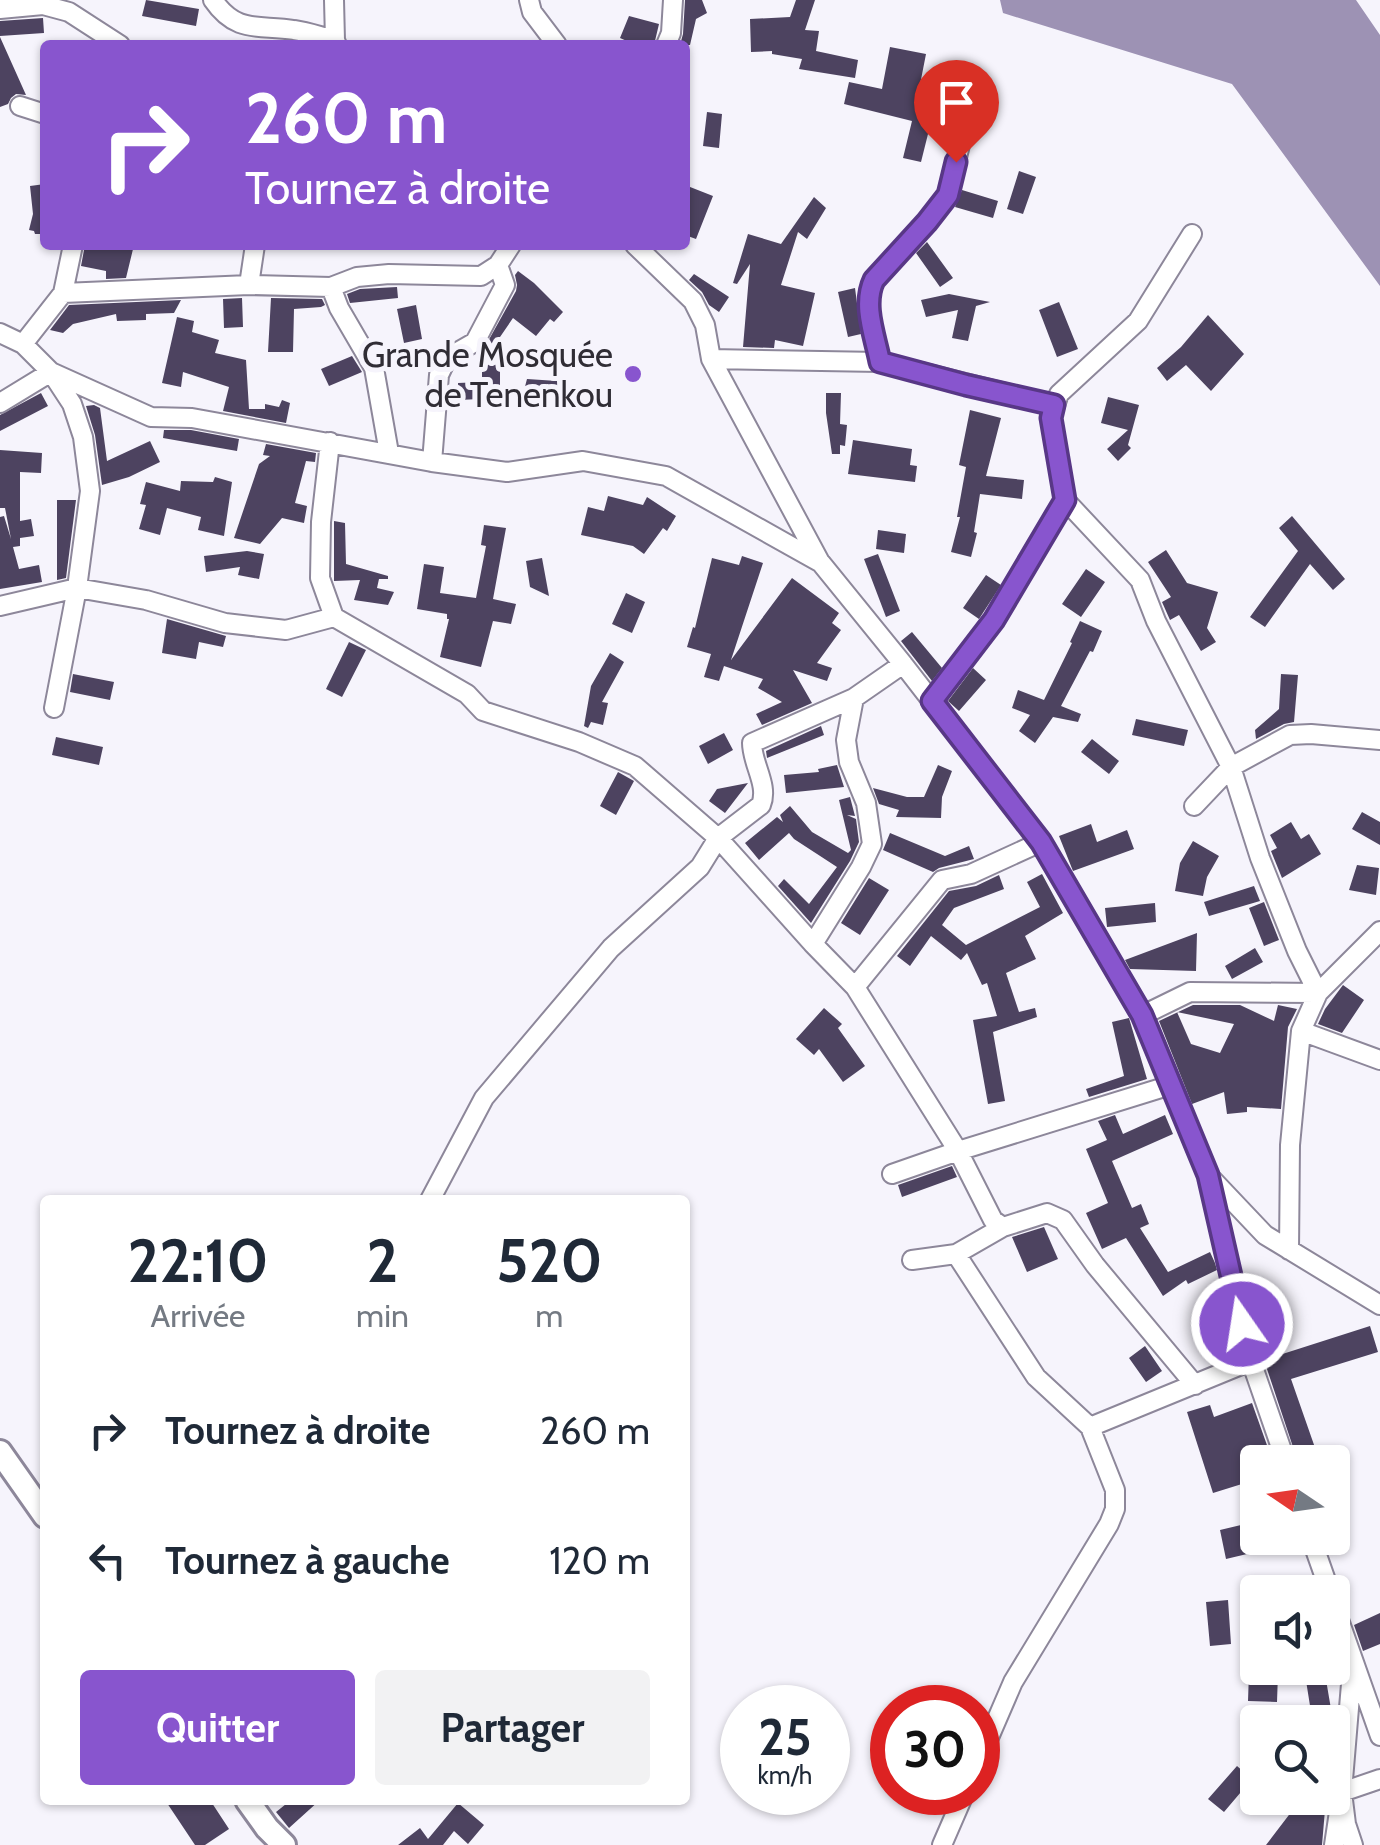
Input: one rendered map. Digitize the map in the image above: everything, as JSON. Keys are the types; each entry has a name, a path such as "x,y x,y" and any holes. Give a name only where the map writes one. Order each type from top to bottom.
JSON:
{"main road":[{"path":"0,1452 40,1509"},
{"path":"250,1805 284,1845"}],"street":[{"path":"214,0 219,9 242,26 292,30 326,40"},
{"path":"334,0 336,40"},
{"path":"529,0 532,12 553,40"},
{"path":"668,40 673,0"},
{"path":"0,9 41,3 69,12 112,40"},
{"path":"880,362 868,304 869,290 948,195 972,96"},
{"path":"20,106 40,112"},
{"path":"1192,234 1138,321 1059,394 1051,418 1065,500 1140,580 1156,621 1231,767 1260,858 1318,994"},
{"path":"23,344 63,292 71,250"},
{"path":"250,284 253,250"},
{"path":"63,292 250,284 331,287 358,277 389,274 481,276 498,265 508,250"},
{"path":"640,250 693,302 705,325 711,360 820,563 1041,842 1142,1015 1208,1175 1251,1361 1280,1445"},
{"path":"432,462 438,375 448,358 475,342 505,285 498,265"},
{"path":"331,287 374,368 389,453"},
{"path":"0,333 23,344 51,372 72,404 83,437 90,491 77,588 54,708"},
{"path":"711,360 880,362 1054,405"},
{"path":"51,372 151,417 192,418 507,472 583,461 666,476 820,563"},
{"path":"0,403 51,372"},
{"path":"330,442 321,522 320,578 334,616 467,694 483,710 579,742 634,766 718,838 855,987 958,1150 994,1220 1003,1226"},
{"path":"932,701 994,620 1065,500"},
{"path":"0,606 77,588 146,600 225,623 286,630 334,616"},
{"path":"433,1195 484,1098 611,948 700,867 718,838 761,805 764,798 752,742 854,698 903,664"},
{"path":"812,944 872,844 866,803 846,740 854,698"},
{"path":"1194,806 1231,767 1290,736 1380,740"},
{"path":"855,987 942,880 971,874 1041,842"},
{"path":"1289,1250 1290,1144 1302,1032 1318,994 1380,932"},
{"path":"1142,1015 1190,992 1318,994"},
{"path":"1302,1032 1380,1060"},
{"path":"892,1174 1172,1085"},
{"path":"1208,1175 1265,1235 1380,1305"},
{"path":"912,1260 956,1254 1003,1226 1047,1213 1063,1220 1095,1265 1196,1385"},
{"path":"956,1254 1036,1377 1090,1427 1115,1490 1115,1509 1109,1524 1013,1682 1000,1712"},
{"path":"1090,1427 1251,1361"},
{"path":"1350,1651 1380,1736"},
{"path":"1349,1705 1353,1660"},
{"path":"1350,1789 1380,1779"},
{"path":"942,1845 955,1815"},
{"path":"1334,1845 1339,1815"},
{"path":"1345,1815 1353,1845"}],"shaded area":[{"path":"1000,0 1356,0 1380,35 1380,286 1232,84 1003,13"}],"building":[{"path":"146,0 199,9 196,26 142,16"},
{"path":"685,0 702,0 707,13 696,19 690,45 690,40 681,40"},
{"path":"796,0 815,0 805,30 819,31 816,51 858,60 855,78 799,69 802,59 772,51 751,52 750,19 790,17"},
{"path":"629,16 659,24 655,40 620,38"},
{"path":"43,18 44,33 0,36 0,21"},
{"path":"0,37 26,95 16,94 0,107"},
{"path":"890,47 926,54 917,100 942,105 936,136 928,134 921,162 903,158 912,121 844,104 849,82 882,89"},
{"path":"707,112 722,114 719,148 703,146"},
{"path":"1019,171 1036,177 1023,214 1007,209"},
{"path":"40,185 40,234 29,230 33,214 30,186"},
{"path":"690,187 713,196 696,239 690,237"},
{"path":"962,190 998,201 993,218 955,207"},
{"path":"814,197 826,208 807,239 798,232 781,285 815,293 803,346 775,340 774,348 743,347 750,264 737,284 733,283 748,234 781,244"},
{"path":"927,242 953,278 940,287 916,253"},
{"path":"84,250 133,250 126,278 106,279 106,271 81,266"},
{"path":"518,271 563,312 554,322 550,319 536,336 513,318 500,337 500,398 459,400 458,383 482,382 482,352 516,291"},
{"path":"694,274 729,297 719,312 689,280"},
{"path":"397,287 398,298 350,303 347,294 360,289"},
{"path":"855,288 861,334 848,337 838,292"},
{"path":"949,294 990,302 976,306 968,341 952,338 958,310 926,317 921,300"},
{"path":"242,298 243,327 224,328 223,299"},
{"path":"271,298 322,299 325,305 294,309 293,352 268,352"},
{"path":"181,300 174,313 146,314 146,320 117,321 116,314 73,324 63,333 50,330 69,305"},
{"path":"1059,302 1078,349 1057,357 1039,310"},
{"path":"416,305 422,339 404,343 397,309"},
{"path":"1208,315 1244,354 1211,391 1186,365 1167,381 1157,368"},
{"path":"177,317 194,321 192,332 219,340 215,353 246,360 249,409 265,409 265,404 279,407 282,400 290,403 286,423 223,411 229,387 183,372 181,387 162,383"},
{"path":"352,356 362,372 329,386 321,369"},
{"path":"527,379 557,381 558,396 522,398"},
{"path":"41,393 48,406 0,431 0,415"},
{"path":"826,393 841,393 840,424 847,425 840,454 832,454"},
{"path":"1108,397 1139,405 1128,445 1131,448 1118,461 1107,449 1128,430 1101,423"},
{"path":"86,406 100,408 107,461 150,441 160,462 102,485 95,435"},
{"path":"970,410 1001,418 986,476 1024,480 1022,499 980,494 971,557 951,552 960,517 966,467 959,465"},
{"path":"164,430 191,430 239,439 237,451 163,438"},
{"path":"853,440 912,449 910,465 917,466 915,482 848,474"},
{"path":"266,444 316,453 315,462 306,461 295,503 307,506 304,523 282,518 260,544 234,538 259,464 270,456 263,455"},
{"path":"0,450 42,453 41,473 20,472 20,521 31,519 34,536 20,538 20,546 13,547 19,569 39,565 42,582 0,589 0,517 4,516 11,539 5,508 0,508"},
{"path":"215,477 232,482 224,536 198,530 201,517 167,508 160,535 139,529 146,505 140,504 146,482 180,491 181,481 213,482"},
{"path":"608,496 643,505 647,497 676,516 644,554 633,546 581,535 588,507 604,511"},
{"path":"57,500 76,500 66,578 57,580"},
{"path":"1292,516 1345,579 1333,590 1310,564 1265,627 1250,617 1298,551 1279,528"},
{"path":"334,521 345,523 346,564 388,576 379,579 377,588 394,592 388,605 354,600 360,580 334,581"},
{"path":"484,525 506,528 493,599 516,604 511,624 493,621 481,667 440,657 447,614 417,609 424,564 444,567 440,593 476,598 486,546 481,545"},
{"path":"878,530 906,534 904,553 876,549"},
{"path":"1166,550 1187,583 1218,592 1207,628 1216,642 1201,651 1179,615 1170,620 1162,602 1171,597 1148,562"},
{"path":"247,551 264,554 259,579 238,575 240,567 206,572 204,556"},
{"path":"878,554 900,611 886,617 864,559"},
{"path":"742,556 763,563 731,660 792,578 839,613 832,623 841,630 817,663 832,668 827,681 793,670 812,703 762,725 756,714 782,702 758,688 763,679 724,666 719,681 704,677 711,654 687,647 712,558 739,565"},
{"path":"542,558 549,596 530,587 526,561"},
{"path":"1086,569 1105,582 1081,617 1062,604"},
{"path":"986,575 1001,585 979,619 963,608"},
{"path":"626,593 645,602 632,633 612,624"},
{"path":"167,619 226,636 223,647 199,642 196,659 162,653"},
{"path":"1080,621 1102,631 1061,706 1081,714 1078,722 1053,717 1035,743 1019,731 1030,715 1012,708 1018,690 1044,700"},
{"path":"912,632 942,668 932,681 901,641"},
{"path":"349,642 366,650 342,697 326,689"},
{"path":"610,653 624,662 602,702 608,703 603,725 591,722 588,728 584,726 591,686"},
{"path":"973,668 986,680 959,711 948,701"},
{"path":"73,674 114,682 110,700 70,692"},
{"path":"1281,674 1298,675 1294,722 1256,739 1255,730 1279,709"},
{"path":"1136,719 1188,730 1184,746 1132,735"},
{"path":"821,726 824,735 767,758 766,751"},
{"path":"724,733 733,750 708,764 699,746"},
{"path":"56,737 103,747 99,765 52,755"},
{"path":"1092,739 1119,761 1109,774 1081,752"},
{"path":"837,765 844,787 786,793 784,775 819,772 818,769"},
{"path":"938,765 952,771 942,797 941,818 896,817 899,810 879,804 873,788 924,797"},
{"path":"618,772 634,781 616,815 600,806"},
{"path":"748,783 725,813 709,801 717,789"},
{"path":"850,797 855,816 847,815 856,819 859,842 811,923 778,886 784,879 809,904 837,867 789,833 759,860 745,843 777,817 783,822 780,815 790,806 812,832 848,853 851,850 839,800"},
{"path":"1362,812 1380,822 1380,845 1352,829"},
{"path":"1291,822 1301,839 1309,834 1321,854 1282,878 1271,851 1277,848 1270,835"},
{"path":"1091,824 1097,842 1127,830 1134,849 1073,871 1059,836"},
{"path":"890,833 945,856 969,846 974,859 933,872 883,850"},
{"path":"1193,841 1219,856 1207,877 1203,896 1175,891 1180,863"},
{"path":"1357,865 1379,868 1376,895 1349,890"},
{"path":"1042,874 1063,913 1025,936 1036,959 1006,973 1019,1012 1035,1008 1037,1017 993,1032 1005,1101 988,1104 973,1020 997,1016 987,983 982,985 967,953 961,960 931,936 910,966 897,956 949,891 976,886 999,875 1004,889 954,908 942,925 966,945 1040,907 1027,882"},
{"path":"869,878 889,890 860,935 841,923"},
{"path":"1254,886 1260,901 1209,916 1204,902"},
{"path":"1264,902 1279,940 1264,946 1249,908"},
{"path":"1155,903 1156,922 1107,927 1105,908"},
{"path":"1197,933 1196,971 1130,969 1125,960"},
{"path":"1255,948 1263,962 1232,979 1225,966"},
{"path":"1343,985 1364,1000 1342,1033 1318,1024"},
{"path":"1193,1005 1240,1005 1274,1021 1278,1005 1297,1009 1288,1027 1281,1109 1247,1107 1247,1112 1227,1114 1224,1092 1192,1104 1159,1021 1177,1012 1191,1044 1220,1053 1234,1024 1178,1012"},
{"path":"824,1008 842,1024 838,1028 865,1066 843,1082 819,1049 814,1055 796,1039"},
{"path":"1129,1018 1147,1079 1089,1097 1086,1089 1124,1076 1112,1022"},
{"path":"1115,1115 1123,1134 1165,1115 1173,1134 1112,1161 1132,1208 1141,1204 1149,1224 1140,1228 1168,1272 1210,1252 1217,1270 1188,1284 1186,1280 1163,1296 1126,1238 1102,1249 1086,1213 1108,1203 1086,1149 1107,1140 1098,1121"},
{"path":"952,1166 957,1177 902,1197 898,1185"},
{"path":"1044,1227 1058,1259 1027,1272 1012,1237"},
{"path":"1370,1326 1378,1352 1291,1379 1314,1445 1292,1445 1264,1360"},
{"path":"1145,1346 1162,1371 1146,1382 1129,1358"},
{"path":"1252,1403 1267,1445 1240,1445 1240,1485 1213,1493 1187,1412 1210,1405 1214,1417"},
{"path":"1240,1525 1243,1555 1226,1559 1220,1530"},
{"path":"1228,1600 1231,1644 1210,1646 1206,1602"},
{"path":"1380,1613 1380,1644 1363,1651 1354,1625"},
{"path":"1249,1685 1278,1685 1277,1702 1248,1701"},
{"path":"1307,1685 1327,1685 1330,1705 1310,1705"},
{"path":"1237,1766 1240,1769 1240,1793 1224,1812 1208,1799"},
{"path":"168,1805 213,1805 229,1829 205,1845 195,1845"},
{"path":"285,1805 314,1805 289,1828 276,1812"},
{"path":"456,1805 484,1825 468,1844 454,1831 443,1845 398,1845 420,1828 428,1839"},
{"path":"1289,1815 1325,1815 1322,1845 1266,1845"}],"place":[{"name":"Grande Mosquée de Tenenkou","path":"633,374"}],"route":[{"path":"956,162 948,195 869,290 868,304 880,362 1054,405 1051,418 1065,500 994,620 932,701 1041,842 1142,1015 1208,1175 1242,1324"}]}
